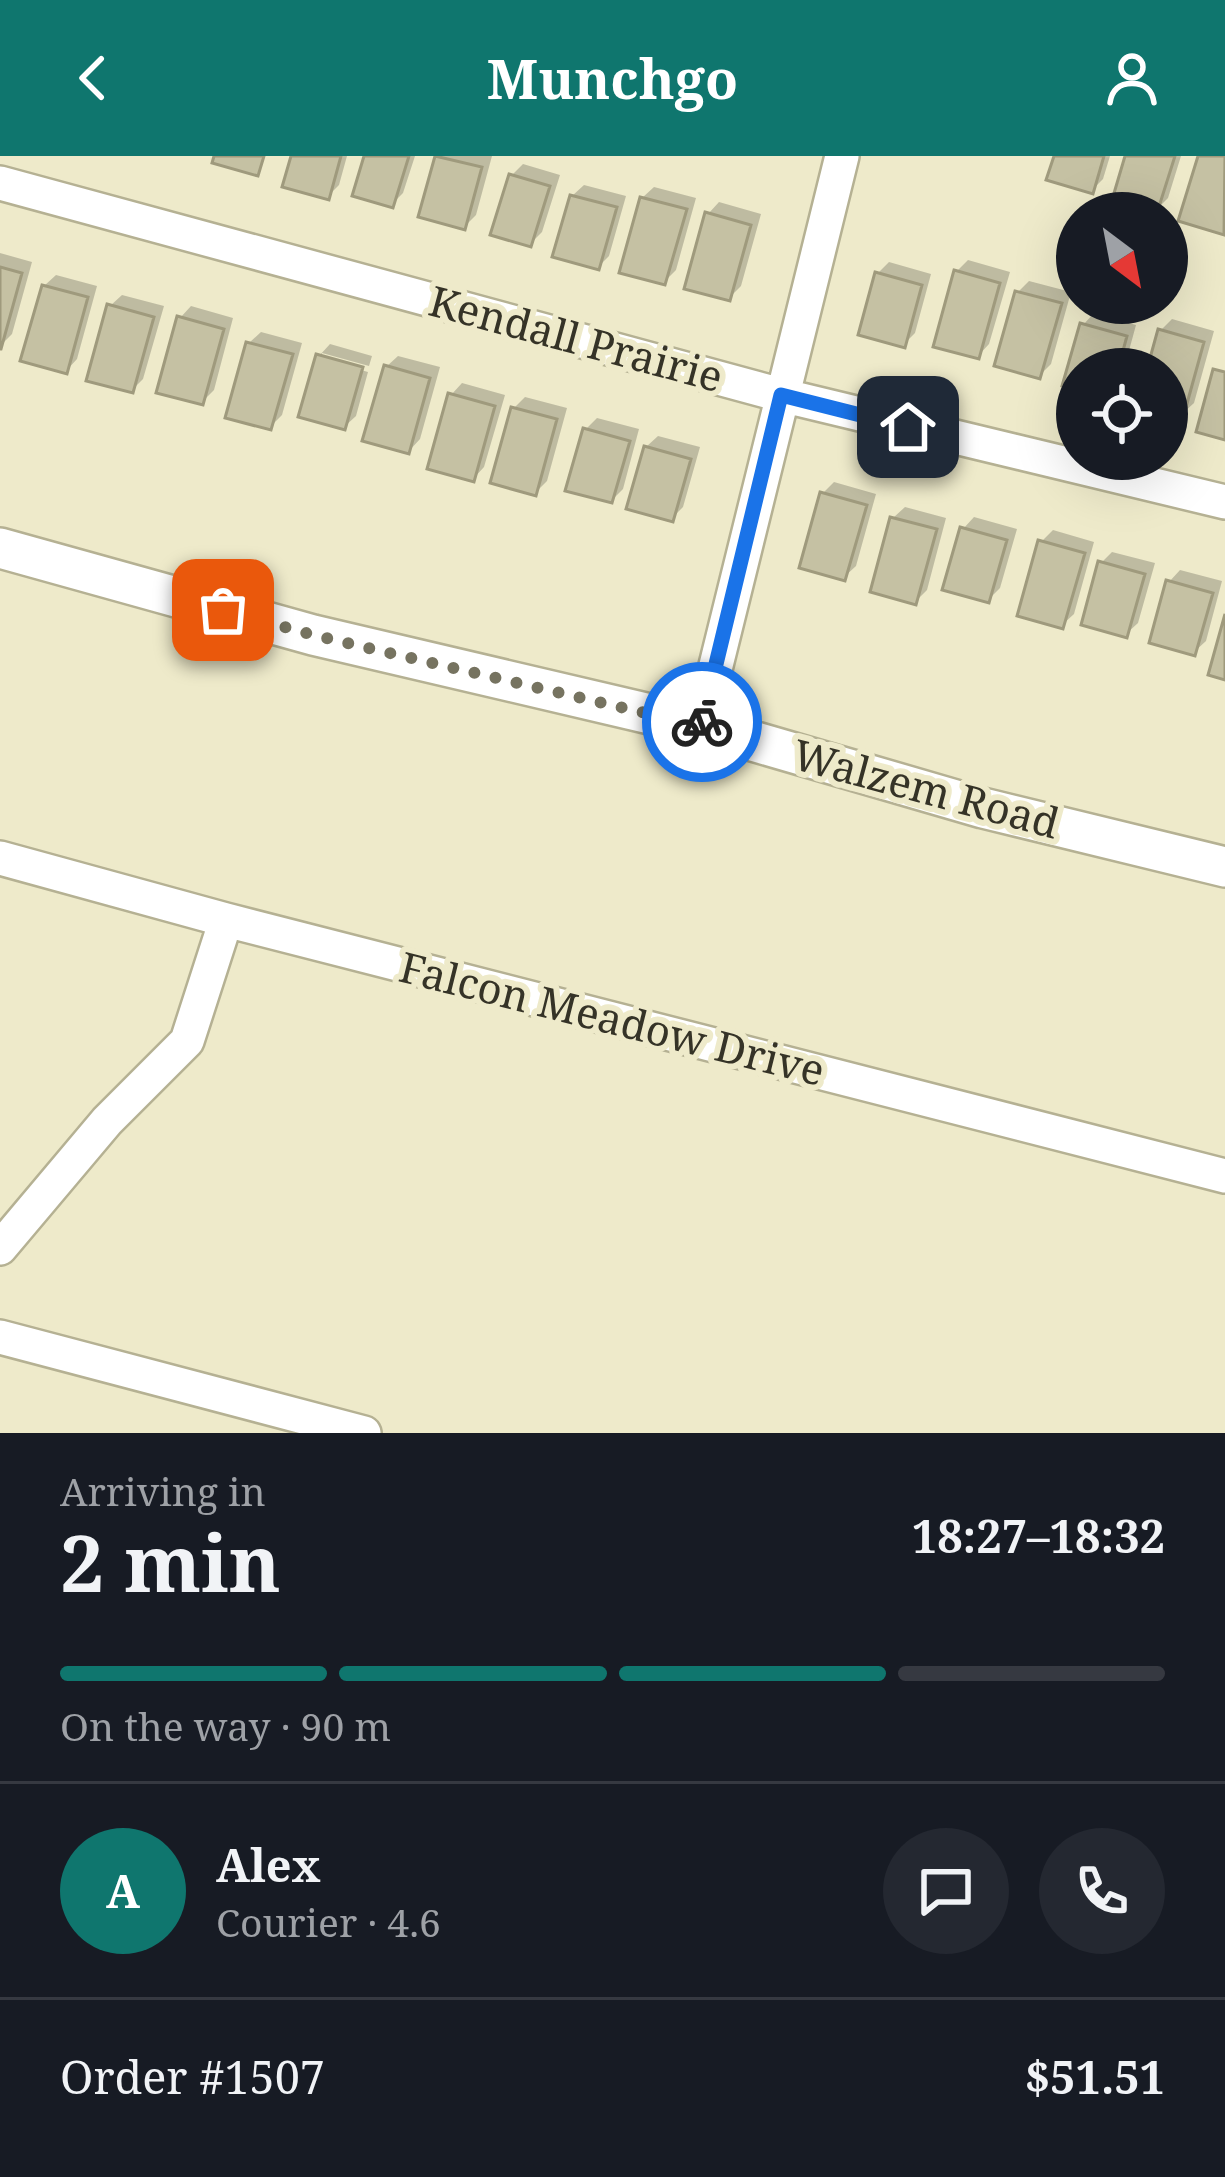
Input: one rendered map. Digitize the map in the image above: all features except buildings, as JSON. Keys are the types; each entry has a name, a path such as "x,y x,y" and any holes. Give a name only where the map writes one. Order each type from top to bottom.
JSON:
{"street":[{"path":"701,726 842,156"},
{"name":"Kendall Prairie","path":"0,183 781,395 1225,502"},
{"name":"Walzem Road","path":"0,548 313,635 701,726 983,808 1225,867"},
{"name":"Falcon Meadow Drive","path":"0,858 1225,1176"},
{"path":"0,1248 107,1121 187,1041 226,920"},
{"path":"0,1337 364,1433"}],"way so far":[{"path":"223,610 701,726 702,722"}],"route":[{"path":"702,722 781,395 908,427"}]}
